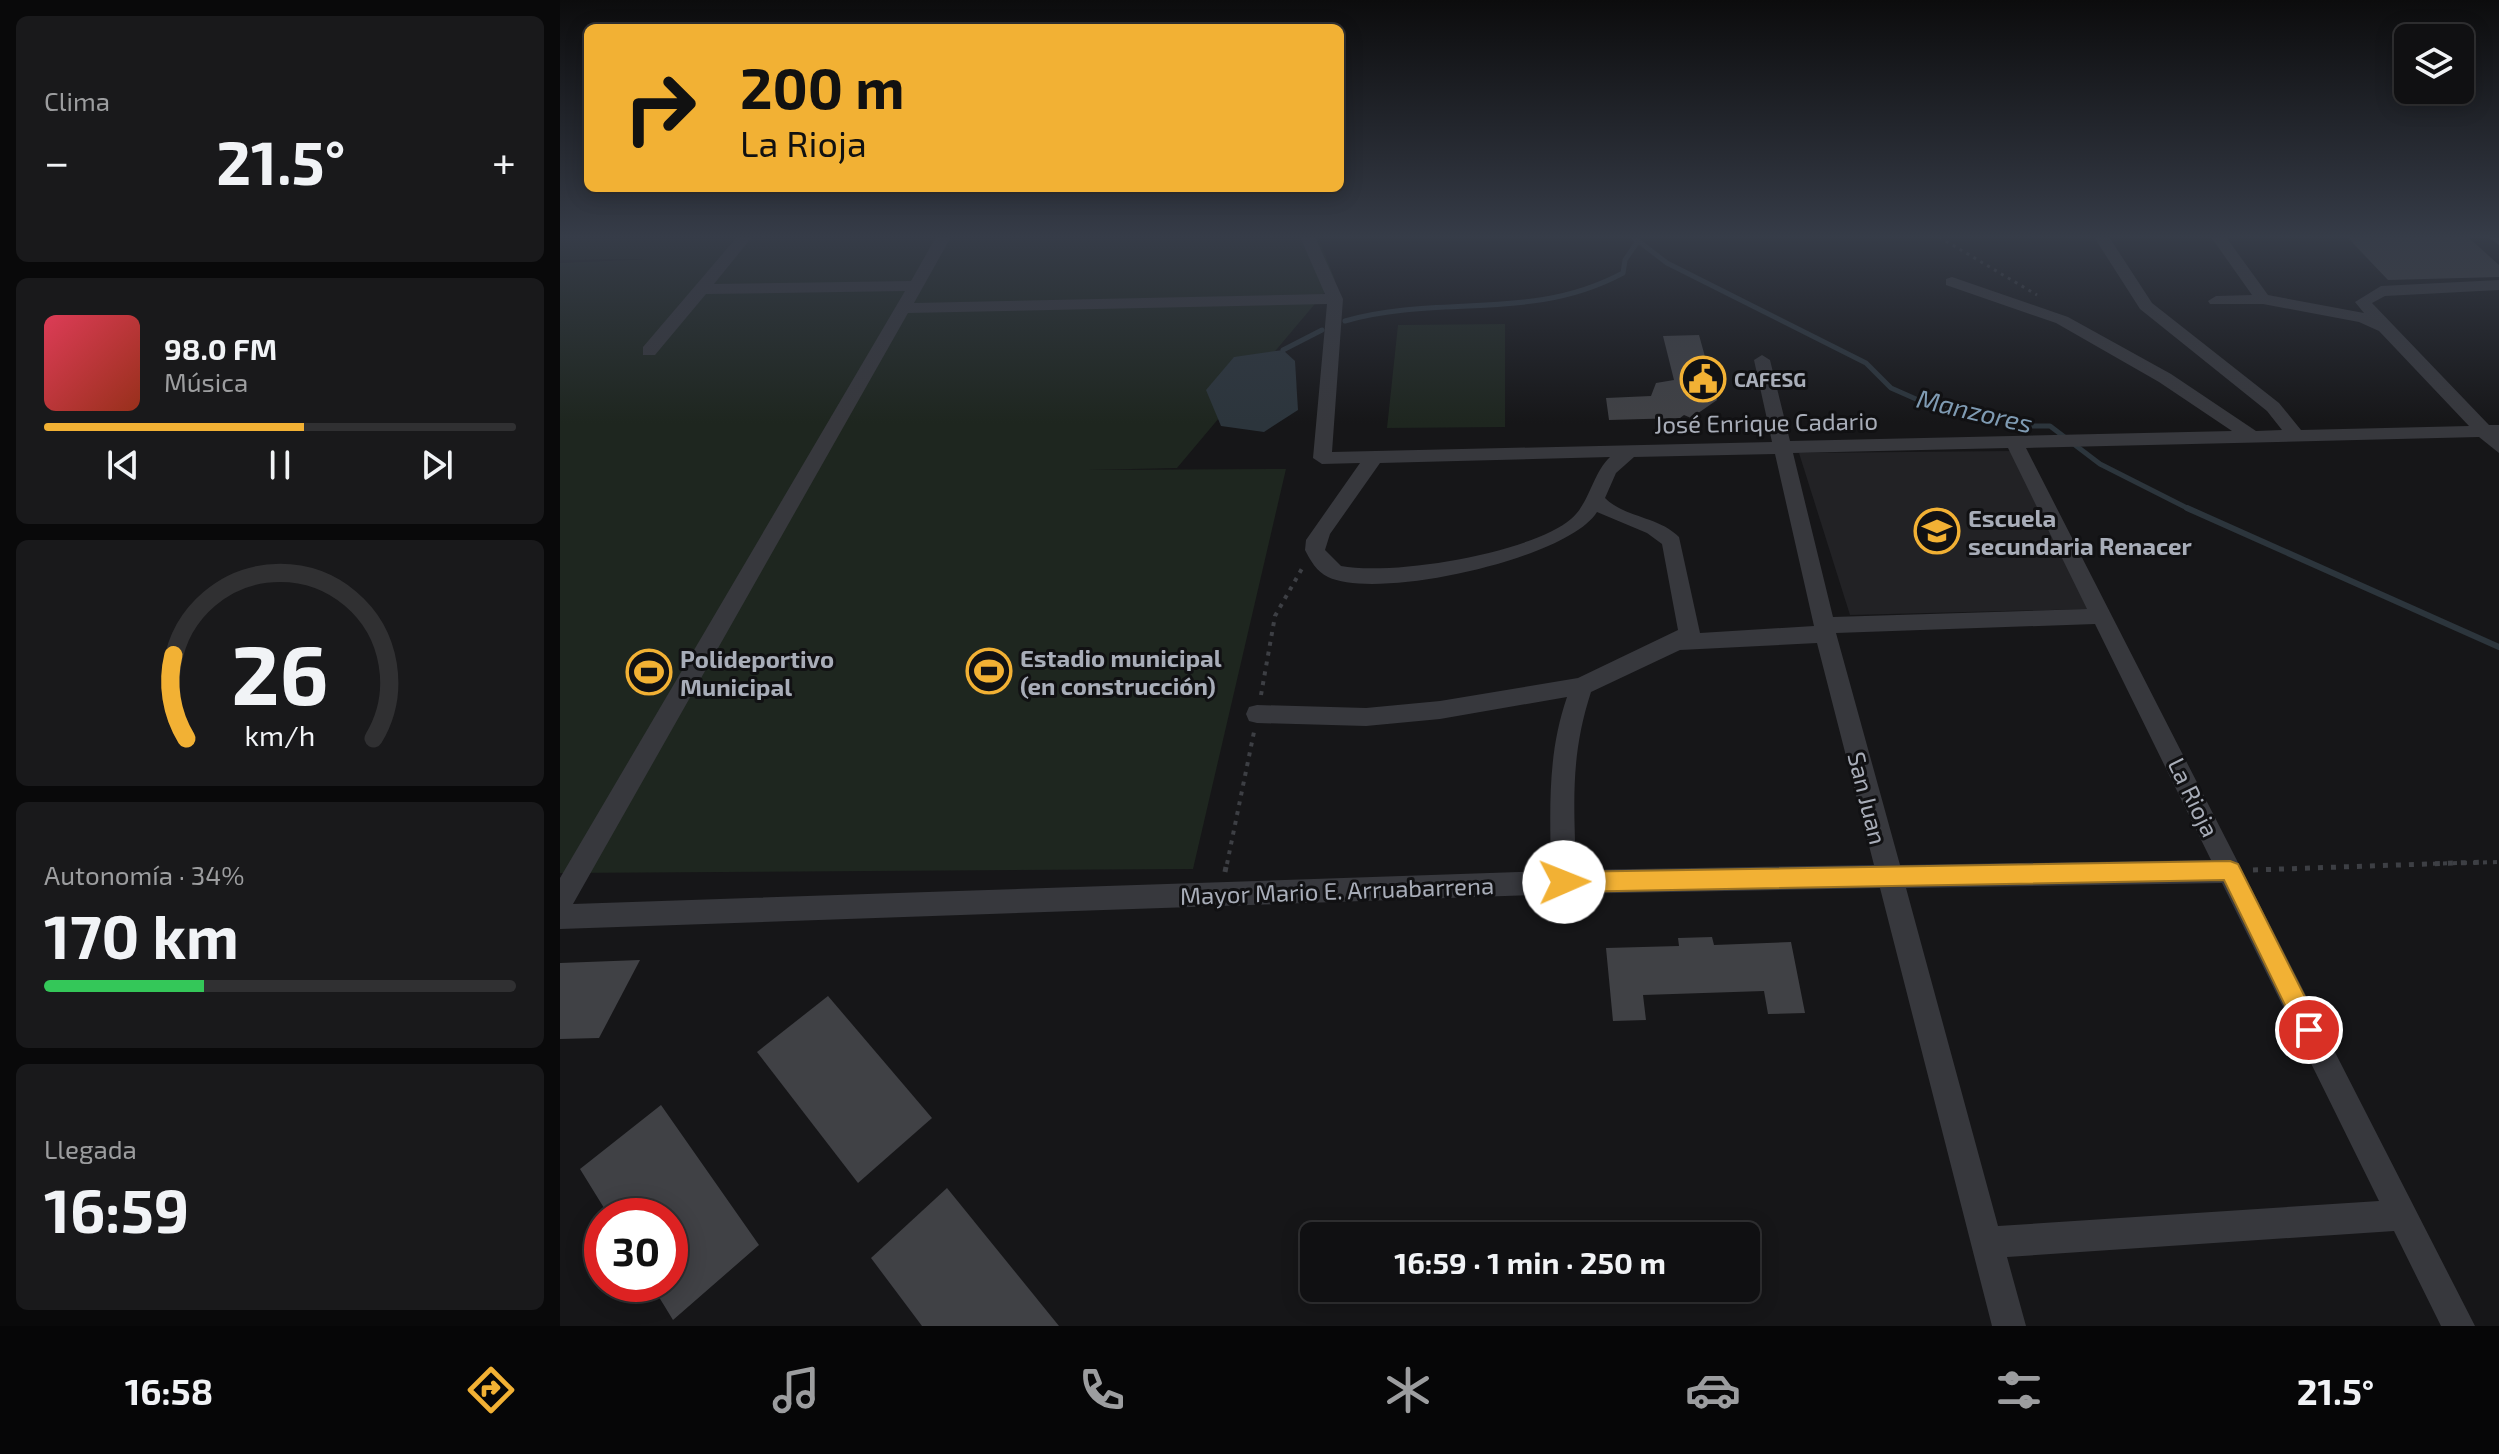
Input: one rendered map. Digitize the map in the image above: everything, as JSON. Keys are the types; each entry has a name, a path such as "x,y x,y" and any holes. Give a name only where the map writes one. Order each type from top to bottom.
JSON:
{"street":[{"path":"649,351 693,299"},
{"path":"560,902 907,299"},
{"path":"902,308 1335,299"},
{"name":"José Enrique Cadario","path":"1335,299 1322,458 2491,431"},
{"path":"2001,299 2062,320 2165,378 2251,436"},
{"path":"2141,299 2146,306 2273,407 2295,435"},
{"path":"2216,301 2263,299 2363,318 2385,328"},
{"path":"2368,299 2363,302 2385,328 2491,431 2499,447"},
{"name":"San Juan","path":"1762,360 1825,629 1888,876 2009,1326"},
{"name":"La Rioja","path":"2013,440 2458,1326"},
{"path":"1375,456 1352,491 1317,533 1314,546 1318,556 1336,573 1388,576 1507,556 1578,524 1595,499 1608,470 1631,449"},
{"path":"1257,714 1366,717 1440,710 1582,686 1677,642 1689,633 1672,542 1665,532 1649,524 1602,510 1595,499"},
{"path":"1677,642 1825,629 2104,616"},
{"path":"1564,882 1561,774 1566,734 1582,686"},
{"name":"Mayor Mario E. Arruabarrena","path":"560,917 1564,882 2230,871"},
{"path":"1987,1243 2402,1215"}],"path":[{"path":"1221,894 1275,616 1314,546"},
{"path":"2230,871 2499,862"}],"shaded area":[{"path":"560,299 1319,299 1177,468 1087,470 1286,469 1193,869 560,873"},
{"path":"1505,324 1505,427 1387,428 1398,325"},
{"path":"1283,350 1295,361 1298,410 1264,432 1221,426 1206,390 1234,357"},
{"name":"Escuela secundaria Renacer","path":"2012,451 2088,609 1850,615 1799,453"}],"building":[{"name":"CAFESG","path":"1699,335 1717,400 1691,418 1684,415 1680,418 1609,420 1606,398 1651,396 1656,383 1674,380 1663,336"},
{"path":"1712,937 1714,945 1791,942 1805,1013 1768,1014 1764,991 1643,995 1646,1020 1613,1021 1606,948 1679,946 1678,938"},
{"path":"640,960 599,1038 560,1039 560,963"},
{"path":"828,996 932,1118 858,1183 757,1052"},
{"path":"661,1105 759,1245 673,1320 662,1302 688,1302 688,1198 598,1198 580,1169"},
{"path":"947,1188 1059,1326 922,1326 871,1258"}],"waterway":[{"path":"1345,321 1416,309 1544,299"},
{"name":"Manzores","path":"1738,299 1866,363 1891,388 1925,403 1976,409 2029,426 2050,426 2100,464 2187,508"},
{"path":"1283,350 1322,330"},
{"name":"Manzores","path":"2187,508 2499,647"},
{"name":"Manzores","path":"2187,508 2191,510"}],"place":[{"name":"CAFESG","path":"1703,379"},
{"name":"Escuela secundaria Renacer","path":"1937,531"},
{"name":"Estadio municipal (en construcción)","path":"989,671"},
{"name":"Polideportivo Municipal","path":"649,672"}],"route":[{"path":"1564,882 2230,871 2309,1030"}]}
